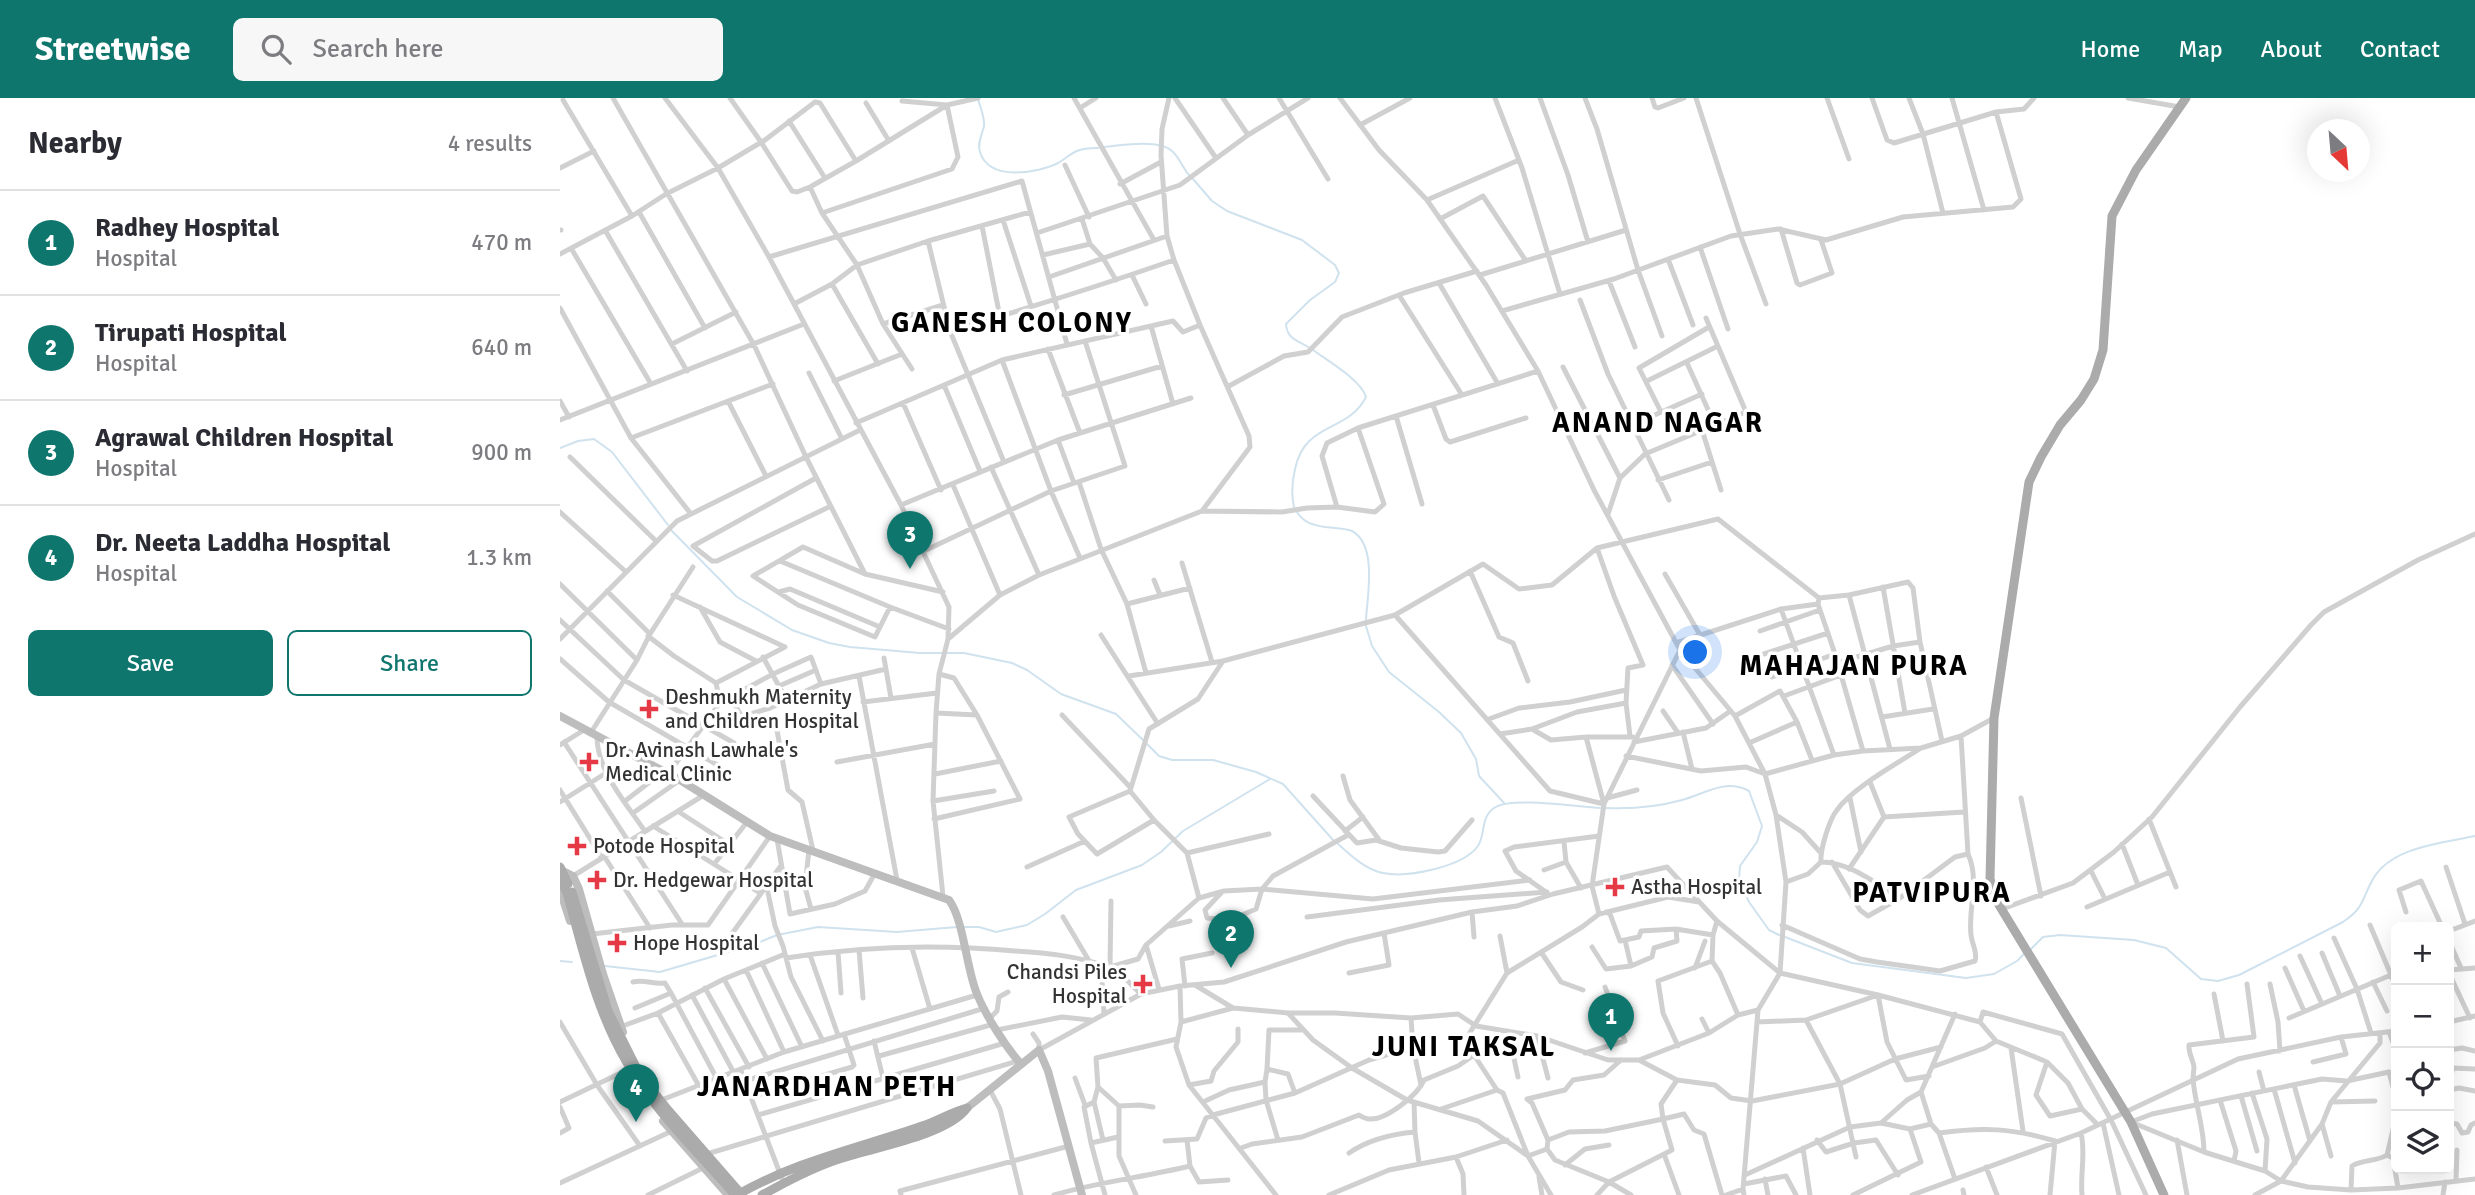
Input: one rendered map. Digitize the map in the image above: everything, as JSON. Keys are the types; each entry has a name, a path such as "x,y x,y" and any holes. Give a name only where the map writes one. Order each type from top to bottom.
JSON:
{"main road":[{"path":"2164,1195 2128,1118 2002,909 1990,880 1990,870 1994,718 2029,482 2060,425 2094,379 2103,350 2112,216 2136,170 2186,98"},
{"path":"560,716 680,780 773,838 943,896 953,905 958,918 977,995 1019,1063"},
{"path":"560,872 573,876 620,1027 643,1072 741,1194"},
{"path":"560,872 608,1011 640,1074 668,1111 741,1194"},
{"path":"566,892 587,980 601,1019 635,1085 728,1195"},
{"path":"762,1195 834,1161 967,1108 1019,1063 1039,1050 1048,1070 1081,1191"},
{"path":"741,1194 806,1162 897,1138"}],"street":[{"path":"613,98 754,345 816,478 865,574"},
{"path":"665,98 718,168 769,257 901,505 949,607 948,641 937,693 933,801 943,896"},
{"path":"730,98 792,191 797,192 856,161 947,105"},
{"path":"1074,98 1120,184 1154,240"},
{"path":"1080,108 1096,98"},
{"path":"1169,98 1162,129 1161,159 1167,236 1200,325 1250,436 1250,447 1202,511"},
{"path":"1175,98 1216,158"},
{"path":"1223,98 1248,135"},
{"path":"1279,98 1328,179"},
{"path":"1037,233 1180,185 1248,135 1308,98"},
{"path":"1340,98 1379,150 1427,200 1502,311 1538,371 1608,515 1676,643 1729,712 1735,716 1765,774 1776,815 1786,882 1780,973 1758,1010 1744,1189"},
{"path":"1360,125 1410,98"},
{"path":"1495,98 1519,160 1560,295"},
{"path":"1541,98 1588,242"},
{"path":"1585,98 1597,129 1638,270 1662,336"},
{"path":"1652,98 1658,108 1684,98"},
{"path":"1696,98 1766,304"},
{"path":"1827,98 1849,159"},
{"path":"1872,98 1889,142 1894,144 1996,112 2024,109 2034,98"},
{"path":"1909,98 1923,134 1943,213"},
{"path":"1952,98 1984,210"},
{"path":"2128,98 2180,107"},
{"path":"902,101 947,105 975,99"},
{"path":"563,100 632,216"},
{"path":"560,254 718,168 761,142 812,103 818,102 856,161"},
{"path":"866,103 889,141"},
{"path":"822,213 953,169 958,157 947,105"},
{"path":"1502,311 1609,281 1740,234 1781,229 1821,240 1903,217 2013,207 2021,199 1996,112"},
{"path":"789,121 825,178"},
{"path":"560,168 594,151"},
{"path":"1120,184 1161,159"},
{"path":"1427,200 1519,160"},
{"path":"1065,165 1086,218 1090,244 1103,258 1116,280"},
{"path":"769,257 1022,181 1067,344"},
{"path":"810,187 822,213 856,265 883,324 912,369"},
{"path":"1440,219 1483,195 1526,261"},
{"path":"639,212 705,328"},
{"path":"794,304 832,284 856,265 1030,212"},
{"path":"1003,220 1031,306"},
{"path":"982,226 1000,317"},
{"path":"1781,229 1797,283 1800,285 1832,273 1821,240"},
{"path":"605,230 687,371"},
{"path":"1229,386 1278,359 1308,352 1321,342 1342,317 1399,295 1526,261 1626,230"},
{"path":"1049,277 1167,236"},
{"path":"928,241 950,331 1003,462"},
{"path":"1043,256 1090,244"},
{"path":"1700,247 1728,329"},
{"path":"571,248 651,384"},
{"path":"1668,259 1693,325"},
{"path":"950,331 1031,306 1057,301 1174,260"},
{"path":"1132,275 1146,304"},
{"path":"1609,281 1635,347"},
{"path":"1439,283 1497,384"},
{"path":"832,284 878,364"},
{"path":"1399,295 1462,396"},
{"path":"1580,300 1608,374 1669,500"},
{"path":"883,324 943,305"},
{"path":"560,308 631,438 691,514"},
{"path":"672,344 736,312"},
{"path":"1608,515 1620,478 1645,454 1746,412 1706,318"},
{"path":"856,423 1002,360 1173,321 1183,331 1200,325"},
{"path":"560,421 804,324"},
{"path":"1151,326 1173,404"},
{"path":"1661,412 1639,368 1709,327"},
{"path":"924,551 1051,491 1125,466 1085,341"},
{"path":"1647,381 1718,346"},
{"path":"1048,349 1080,433"},
{"path":"834,382 902,354"},
{"path":"1002,360 1051,491 1080,558"},
{"path":"1686,363 1715,425"},
{"path":"1064,395 1162,366"},
{"path":"1563,367 1620,478"},
{"path":"1337,507 1322,456 1327,443 1357,428 1538,371"},
{"path":"809,373 842,439"},
{"path":"631,438 772,384"},
{"path":"944,385 980,471"},
{"path":"1632,425 1702,394"},
{"path":"901,505 1058,440 1191,398"},
{"path":"560,401 569,417"},
{"path":"728,401 766,476"},
{"path":"903,403 941,490"},
{"path":"1433,405 1446,439 1450,442 1526,418"},
{"path":"1396,416 1422,504"},
{"path":"948,641 1000,595 1039,575 1202,511 1282,512 1337,507 1375,512 1384,504 1357,428"},
{"path":"560,639 677,521 860,430"},
{"path":"1702,430 1721,490"},
{"path":"1058,440 1074,483"},
{"path":"570,457 656,541"},
{"path":"1658,480 1712,463"},
{"path":"991,467 1039,575"},
{"path":"816,478 693,546 712,561 717,561 831,506"},
{"path":"1074,483 1079,482 1101,549 1127,604 1146,673"},
{"path":"953,485 1000,595"},
{"path":"560,512 625,571"},
{"path":"1129,676 1223,661 1395,615 1483,564 1519,589 1552,586 1597,548 1621,540 1718,519 1819,601 1863,751"},
{"path":"2002,909 2067,886 2091,871 2150,819 2240,707 2317,619 2337,604 2418,560 2475,534"},
{"path":"890,607 875,637 798,605 753,576 803,547 865,574 943,592"},
{"path":"1597,548 1643,665 1628,668 1626,703 1633,739"},
{"path":"780,561 949,629"},
{"path":"1182,563 1212,662"},
{"path":"682,924 591,782 562,743 590,734 637,660 673,595 693,567"},
{"path":"1470,571 1499,637 1513,643 1528,681"},
{"path":"1665,574 1700,635"},
{"path":"1154,580 1160,595"},
{"path":"1676,643 1781,609 1906,581 1911,585 1933,709 1942,741"},
{"path":"560,584 637,660"},
{"path":"1883,587 1905,713"},
{"path":"1127,604 1190,588"},
{"path":"779,592 790,589 880,627"},
{"path":"607,591 661,647 716,683 720,703"},
{"path":"673,595 785,647 716,683"},
{"path":"1849,595 1890,748"},
{"path":"699,606 720,642 756,661"},
{"path":"1781,609 1835,755"},
{"path":"1760,631 1820,611"},
{"path":"1395,615 1550,791 1605,803 1637,790"},
{"path":"560,620 624,680 734,743"},
{"path":"1764,654 1828,633"},
{"path":"1101,635 1158,723"},
{"path":"1837,663 1893,646 1920,642"},
{"path":"1603,913 1592,886 1605,803 1633,739 1680,650"},
{"path":"1772,677 1835,654"},
{"path":"763,657 786,699"},
{"path":"625,801 666,773 720,703 811,657 821,684"},
{"path":"884,658 891,698"},
{"path":"560,660 609,702 721,767"},
{"path":"1154,820 1097,854 1069,817 1130,789 1149,729 1198,699 1223,661"},
{"path":"1672,665 1713,724"},
{"path":"779,686 816,670"},
{"path":"731,697 740,714 744,716 770,708 821,684 886,670"},
{"path":"934,819 1020,799 977,715 954,678 939,674"},
{"path":"1784,696 1841,675"},
{"path":"859,676 897,880"},
{"path":"1489,719 1520,708 1570,702 1626,690"},
{"path":"1735,716 1780,691 1797,722 1812,760"},
{"path":"863,702 937,693"},
{"path":"1500,734 1532,729 1577,712 1626,703"},
{"path":"1882,717 1933,709"},
{"path":"1663,710 1681,733 1692,769"},
{"path":"1532,729 1551,740 1586,737 1633,739 1706,728 1729,712"},
{"path":"936,713 977,715"},
{"path":"1062,715 1130,789 1154,820 1187,853 1199,898"},
{"path":"1821,862 1820,852 1836,810 1850,798 1921,748 1961,736 1994,718"},
{"path":"1749,743 1797,722"},
{"path":"776,725 788,790 803,804 811,849 805,887 811,909"},
{"path":"590,734 606,773 644,831"},
{"path":"1782,927 1860,959 1934,971 1950,970 1977,959 1971,934 1974,867 1968,854 1961,736"},
{"path":"1586,737 1605,803"},
{"path":"837,762 935,744"},
{"path":"1626,756 1701,771 1746,767 1765,774 1835,755 1890,748 1921,748"},
{"path":"935,774 1001,761"},
{"path":"563,801 606,773"},
{"path":"1343,776 1350,800 1380,841"},
{"path":"633,813 680,780"},
{"path":"1870,782 1884,817"},
{"path":"560,790 563,801 650,928"},
{"path":"933,801 994,791"},
{"path":"573,876 705,795"},
{"path":"1313,796 1346,835 1357,843 1380,841 1401,848 1437,852 1445,850 1472,820"},
{"path":"1850,798 1861,852"},
{"path":"2021,798 2041,896"},
{"path":"1884,817 1964,811"},
{"path":"679,812 730,845"},
{"path":"1776,815 1802,832 1820,852"},
{"path":"1224,891 1205,910 1207,918 1230,920 1256,909 1262,889 1273,876 1331,845 1346,835 1363,817"},
{"path":"1849,869 1884,817"},
{"path":"2150,819 2176,887"},
{"path":"715,863 747,822"},
{"path":"653,826 760,893"},
{"path":"1187,853 1269,834"},
{"path":"1550,893 1516,871 1505,851 1514,847 1599,836"},
{"path":"773,838 790,914 835,905 865,891 875,872"},
{"path":"592,934 682,924 702,927 708,925 773,838"},
{"path":"1027,867 1085,841"},
{"path":"1564,842 1566,862 1581,888"},
{"path":"2122,844 2138,885"},
{"path":"1832,862 1860,910 1868,916 1900,898 1955,857 1968,854"},
{"path":"1544,870 1566,862"},
{"path":"1786,882 1808,874 1821,862 1832,862 1900,898"},
{"path":"731,935 780,867"},
{"path":"1307,917 1439,900 1550,893 1592,886 1667,867 1717,921 1780,973 1980,1022 1996,1041 2047,1062 2068,1083 2082,1109 2101,1124 2119,1195"},
{"path":"1974,867 1990,870"},
{"path":"2446,867 2465,924"},
{"path":"2091,871 2105,899"},
{"path":"2087,907 2170,872"},
{"path":"1110,967 1139,959 1146,945 1199,898 1224,891 1262,889 1373,899 1530,880"},
{"path":"2406,912 2399,890 2421,881 2440,922"},
{"path":"767,888 775,926 792,977 823,1041"},
{"path":"1034,1034 1039,1050 1142,994 1159,989 1224,982 1346,942 1472,912 1517,906 1550,893"},
{"path":"1551,1195 1528,1156 1503,1093 1497,1090 1474,1055 1469,1034 1507,973 1603,913 1668,897 1699,902"},
{"path":"1110,967 1111,901"},
{"path":"1472,912 1474,937"},
{"path":"1603,913 1611,914 1620,941 1639,937 1641,931 1676,929 1713,935"},
{"path":"1063,918 1088,959"},
{"path":"1717,921 1713,935 1712,961 1738,1015"},
{"path":"2454,929 2475,921"},
{"path":"1168,926 1190,922"},
{"path":"2289,1018 2391,975 2370,925"},
{"path":"1592,947 1606,969 1631,966 1652,957 1654,948 1677,941 1676,929"},
{"path":"1349,973 1389,965 1384,933"},
{"path":"1500,936 1507,973"},
{"path":"2334,938 2357,989 2371,1033"},
{"path":"1625,940 1631,966"},
{"path":"1695,968 1704,941"},
{"path":"1146,945 1159,989"},
{"path":"620,1027 658,1013 705,988 762,963 786,956 859,950 963,946 1088,959 1110,967 1142,994"},
{"path":"912,948 930,1009"},
{"path":"859,950 863,998"},
{"path":"838,952 841,993"},
{"path":"1541,952 1561,982 1583,990"},
{"path":"2454,952 2461,968"},
{"path":"1212,953 1182,959 1181,1022 1176,1047 1189,1085 1276,1195"},
{"path":"2322,953 2340,996"},
{"path":"751,1097 854,1065 810,954"},
{"path":"2300,956 2322,1004"},
{"path":"1678,1046 1663,1013 1658,982 1712,961"},
{"path":"762,963 802,1047"},
{"path":"1101,965 1104,1014"},
{"path":"2286,968 2304,1011"},
{"path":"2454,970 2475,968"},
{"path":"746,970 784,1052"},
{"path":"724,979 767,1059"},
{"path":"633,982 642,980 657,985 664,982 717,1079"},
{"path":"2454,981 2472,1017 2454,1021"},
{"path":"2373,982 2386,1011"},
{"path":"2204,1153 2204,1131 2199,1118 2189,1045 2254,1037 2247,984"},
{"path":"2270,984 2278,1022 2280,1051"},
{"path":"1195,985 1233,1008"},
{"path":"1586,1053 1625,1041 1605,987"},
{"path":"705,988 749,1067"},
{"path":"994,1024 999,997 1008,992"},
{"path":"635,1008 671,993"},
{"path":"2214,994 2223,1041"},
{"path":"692,995 734,1073"},
{"path":"664,1099 784,1052 977,995"},
{"path":"1757,1022 1806,1020 1878,995"},
{"path":"1878,995 1887,1042 1906,1080 1929,1076"},
{"path":"745,1081 985,1008"},
{"path":"1181,1022 1233,1008 1411,1018 1458,1014 1476,1026 1537,1036 1608,1060 1639,1060 1709,1033 1738,1015 1758,1010"},
{"path":"1980,1022 1983,1012 2062,1034 2110,1120 2146,1195"},
{"path":"658,1013 699,1086"},
{"path":"1288,1013 1301,1030 1352,1068 1407,1100 1478,1121 1528,1156"},
{"path":"1881,1123 1907,1100 1921,1092 1955,1014"},
{"path":"879,1056 994,1024 1062,1017 1093,1020"},
{"path":"1411,1018 1413,1047 1421,1087"},
{"path":"1702,1019 1709,1033"},
{"path":"1806,1020 1840,1084 1856,1157"},
{"path":"560,1022 597,1085 640,1146"},
{"path":"1189,1085 1211,1081 1214,1070 1238,1042 1238,1029"},
{"path":"1278,1140 1266,1100 1269,1030 1301,1030"},
{"path":"1508,1031 1518,1077"},
{"path":"2128,1118 2193,1079 2238,1059 2371,1033 2389,1032 2395,1048"},
{"path":"2255,1195 2281,1181 2295,1163 2322,1124 2331,1102 2380,1043 2380,1033"},
{"path":"1537,1036 1548,1078"},
{"path":"2313,1062 2346,1054 2341,1037"},
{"path":"1103,1140 1094,1102 1098,1087 1096,1058 1177,1039"},
{"path":"874,1041 883,1078"},
{"path":"1932,1067 1985,1048 1996,1041"},
{"path":"758,1115 1005,1043"},
{"path":"1165,1141 1197,1139 1206,1118 1213,1115 1295,1093 1368,1060 1413,1047"},
{"path":"1639,1060 1677,1080 1715,1085 1731,1098 1752,1101 1840,1084 1895,1059 1941,1047"},
{"path":"2011,1048 2023,1131"},
{"path":"2454,1049 2475,1051"},
{"path":"1241,1148 1302,1136 1359,1115 1370,1119 1392,1113 1421,1087 1424,1080 1458,1066 1474,1055"},
{"path":"1621,1060 1604,1075 1573,1080 1565,1090 1527,1098 1532,1103 1548,1140 1547,1149 1555,1160 1609,1182 1631,1195"},
{"path":"2047,1062 2036,1095 2050,1115 2082,1109"},
{"path":"710,1153 1019,1063"},
{"path":"2454,1068 2475,1069"},
{"path":"1267,1069 1288,1074 1295,1093"},
{"path":"560,1133 569,1128 560,1105 627,1070"},
{"path":"741,1070 784,1184"},
{"path":"2259,1072 2264,1091"},
{"path":"1912,1195 2110,1120 2322,1079 2347,1081 2389,1072 2391,1080"},
{"path":"1075,1078 1085,1105 1091,1143 1105,1195"},
{"path":"1597,1195 1609,1182 1672,1150 1661,1104 1677,1080"},
{"path":"1203,1102 1228,1090 1265,1082"},
{"path":"2294,1085 2310,1141"},
{"path":"1098,1087 1119,1106 1119,1156 1136,1195"},
{"path":"2274,1089 2295,1163"},
{"path":"2454,1089 2475,1091"},
{"path":"990,1090 1000,1108 1021,1195"},
{"path":"1440,1110 1497,1090"},
{"path":"1921,1092 1931,1124 1939,1133 1955,1179"},
{"path":"2252,1093 2267,1139 2265,1171"},
{"path":"2241,1096 2258,1151"},
{"path":"2220,1100 2236,1151 2234,1161"},
{"path":"2331,1102 2375,1101"},
{"path":"1085,1105 1094,1102"},
{"path":"1414,1102 1419,1163"},
{"path":"1119,1106 1153,1107"},
{"path":"1548,1140 1569,1132 1605,1131 1684,1114 1694,1130 1703,1134 1724,1195 1765,1179 1786,1177 1796,1195"},
{"path":"2128,1118 2204,1153 2265,1171 2281,1181 2308,1186 2351,1190 2398,1188 2475,1179"},
{"path":"1745,1175 1850,1127 1881,1123 1910,1129 1931,1124"},
{"path":"2454,1124 2462,1133 2468,1132 2475,1123"},
{"path":"2322,1124 2331,1156"},
{"path":"1939,1133 1975,1128 2023,1131 2055,1141"},
{"path":"1853,1195 1921,1162 1910,1129"},
{"path":"560,1183 672,1131"},
{"path":"1349,1153 1361,1145 1415,1132"},
{"path":"2081,1133 2084,1145 2080,1178 2082,1195"},
{"path":"1091,1143 1118,1137"},
{"path":"2387,1155 2391,1138"},
{"path":"1187,1140 1190,1166 1199,1182 1228,1180"},
{"path":"1329,1195 1389,1170 1456,1157 1507,1140"},
{"path":"1817,1140 1826,1152 1854,1143 1876,1140 1898,1175"},
{"path":"2177,1140 2187,1195"},
{"path":"2050,1195 2055,1141"},
{"path":"1566,1165 1585,1149 1609,1145"},
{"path":"901,1195 900,1191 1069,1146"},
{"path":"1803,1148 1810,1195"},
{"path":"1528,1156 1547,1149"},
{"path":"2456,1181 2458,1150"},
{"path":"1664,1154 1679,1195"},
{"path":"2351,1190 2351,1167 2359,1162 2387,1155 2393,1158 2398,1188"},
{"path":"1456,1157 1463,1174 1464,1195"},
{"path":"1054,1195 1190,1166"},
{"path":"1986,1167 1997,1195"},
{"path":"648,1195 703,1168"},
{"path":"1539,1174 1542,1195"},
{"path":"1765,1179 1768,1195"},
{"path":"2443,1195 2445,1182"},
{"path":"2308,1186 2309,1195"},
{"path":"1870,1187 1873,1195"}],"waterway":[{"path":"978,99 984,123 979,149 985,161 993,168 1015,173 1039,170 1058,163 1079,150 1098,148"},
{"path":"1104,147 1140,144 1166,147 1174,153 1189,175"},
{"path":"1193,179 1212,201 1227,211 1302,240 1335,265 1339,273 1335,282 1310,300 1286,324 1290,336 1308,347"},
{"path":"1294,507 1293,483 1300,454 1317,435 1349,417 1366,397 1358,384 1313,350"},
{"path":"560,448 578,441 594,439 612,452 668,525"},
{"path":"1297,512 1309,523 1349,530 1360,538 1365,548 1369,572 1366,620"},
{"path":"671,530 737,597 792,630 850,647 920,653 964,653 1012,663 1027,670 1061,694 1116,714 1143,740"},
{"path":"1366,626 1372,646 1389,672 1461,733 1476,759 1479,776 1505,804"},
{"path":"1147,744 1159,756 1172,760 1213,760 1256,772 1283,784 1334,841"},
{"path":"963,927 979,927 996,932 1027,925 1076,890 1142,865 1161,852 1183,831 1270,779"},
{"path":"1606,808 1663,804 1723,787 1740,787 1749,791 1762,826 1757,842 1740,866 1739,880 1749,902 1769,930 1779,935"},
{"path":"1338,844 1370,869 1383,873 1406,874 1448,865 1471,853 1478,846 1487,816 1494,808 1502,805 1529,802 1600,808"},
{"path":"2030,950 2043,937 2060,935 2134,940 2166,948 2201,979 2218,981 2239,975 2343,922 2359,907 2381,868 2404,853 2475,836"},
{"path":"605,966 660,972 777,935 818,927 897,932 957,927"},
{"path":"1785,937 1852,963 1966,978 1994,974 2017,961 2025,953"},
{"path":"560,961 572,962"}],"place":[{"name":"Agrawal Children Hospital","path":"910,569"},
{"name":"Deshmukh Maternity and Children Hospital","path":"649,709"},
{"name":"Dr. Avinash Lawhale's Medical Clinic","path":"589,762"},
{"name":"Potode Hospital","path":"577,846"},
{"name":"Dr. Hedgewar Hospital","path":"597,880"},
{"name":"Astha Hospital","path":"1615,887"},
{"name":"Hope Hospital","path":"617,943"},
{"name":"Tirupati Hospital","path":"1231,968"},
{"name":"Chandsi Piles Hospital","path":"1143,984"},
{"name":"Radhey Hospital","path":"1611,1051"},
{"name":"Dr. Neeta Laddha Hospital","path":"636,1122"}],"district":[{"name":"GANESH COLONY","path":"1012,323"},
{"name":"ANAND NAGAR","path":"1658,423"},
{"name":"MAHAJAN PURA","path":"1854,666"},
{"name":"PATVIPURA","path":"1932,893"},
{"name":"JUNI TAKSAL","path":"1464,1047"},
{"name":"JANARDHAN PETH","path":"827,1087"}]}
